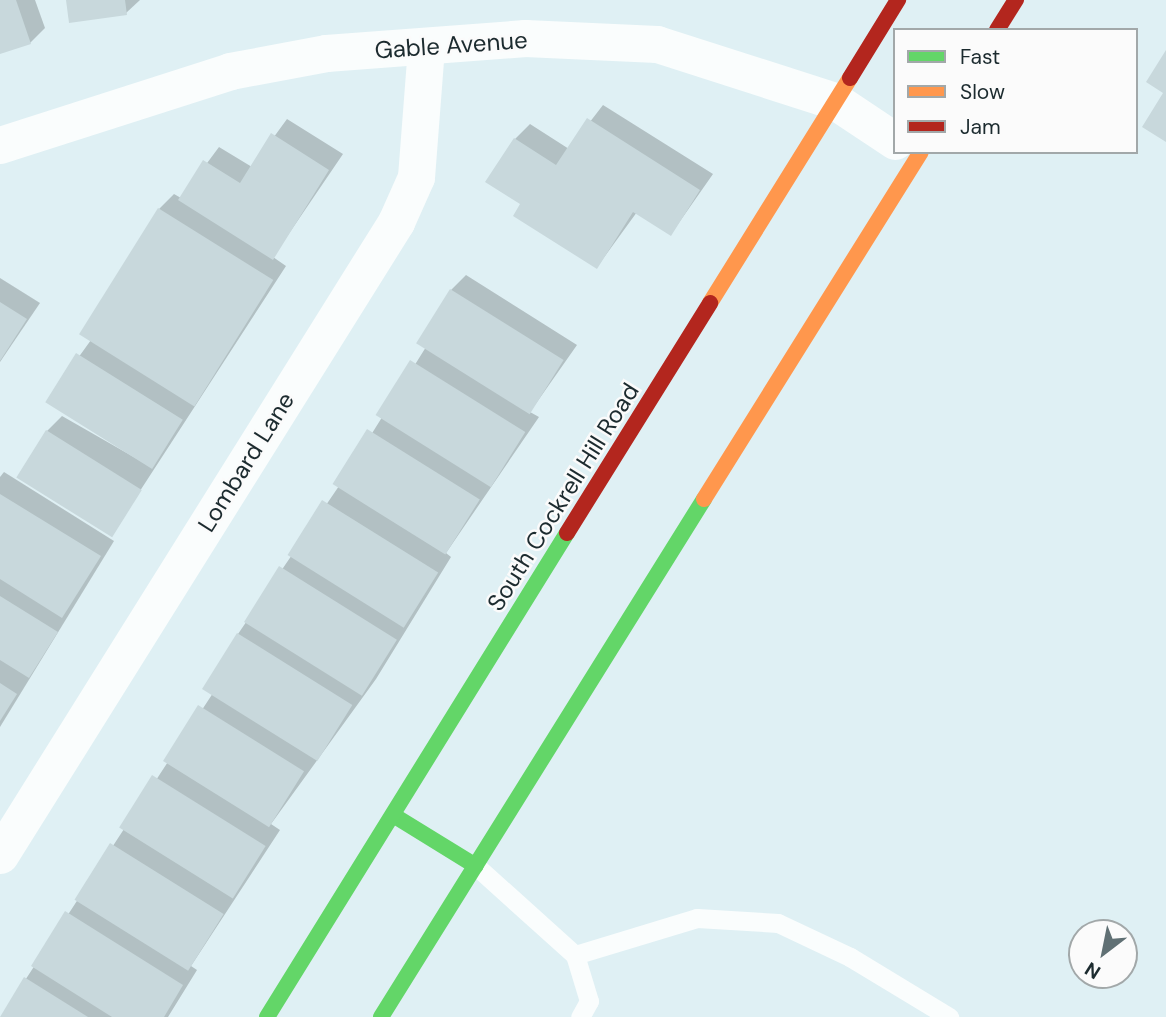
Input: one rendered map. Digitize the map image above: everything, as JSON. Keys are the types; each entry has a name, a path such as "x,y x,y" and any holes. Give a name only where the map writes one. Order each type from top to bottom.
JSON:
{"main road":[{"name":"South Cockrell Hill Road","path":"267,1017 898,0"},
{"path":"998,28 1016,0"},
{"path":"382,1017 909,154"},
{"path":"393,815 476,866"}],"street":[{"name":"Gable Avenue","path":"0,145 230,71 326,53 525,38 657,44 835,101 893,139"},
{"name":"Lombard Lane","path":"0,855 397,222 416,177 426,46"}],"lane":[{"path":"476,866 575,956 589,1001 580,1017"},
{"path":"575,956 697,918 778,923 850,957 949,1017"}],"building":[{"path":"0,0 16,0 31,44 0,54"},
{"path":"66,0 125,0 127,15 69,23"},
{"path":"1166,50 1166,142 1142,127 1163,93 1146,82"},
{"path":"587,118 700,190 671,236 633,212 597,269 513,216 520,204 485,182 514,138 556,165"},
{"path":"271,133 329,170 273,260 178,200 203,160 240,183"},
{"path":"158,208 273,280 194,406 79,334"},
{"path":"450,289 564,360 530,414 416,343"},
{"path":"0,302 27,319 0,361"},
{"path":"76,353 183,420 152,469 45,402"},
{"path":"410,360 525,432 491,487 376,415"},
{"path":"367,429 480,499 445,555 333,484"},
{"path":"46,430 142,490 112,537 16,477"},
{"path":"0,494 101,556 62,618 0,579"},
{"path":"322,500 438,573 404,628 288,555"},
{"path":"279,566 397,640 362,696 244,622"},
{"path":"0,596 58,632 29,678 0,660"},
{"path":"237,633 352,705 317,761 202,689"},
{"path":"0,683 17,694 0,721"},
{"path":"198,705 304,771 269,827 163,761"},
{"path":"152,775 266,846 233,899 119,828"},
{"path":"110,843 224,914 188,971 74,900"},
{"path":"65,911 183,985 164,1017 112,1017 31,966"},
{"path":"24,977 88,1017 0,1017"}],"traffic: fast":[{"path":"381,1017 704,499"},
{"path":"267,1017 567,533"},
{"path":"393,815 476,866"}],"traffic: slow":[{"path":"710,303 850,78"},
{"path":"704,499 920,154"}],"traffic: jam":[{"path":"850,78 898,0"},
{"path":"998,28 1016,0"},
{"path":"567,533 710,303"}]}
